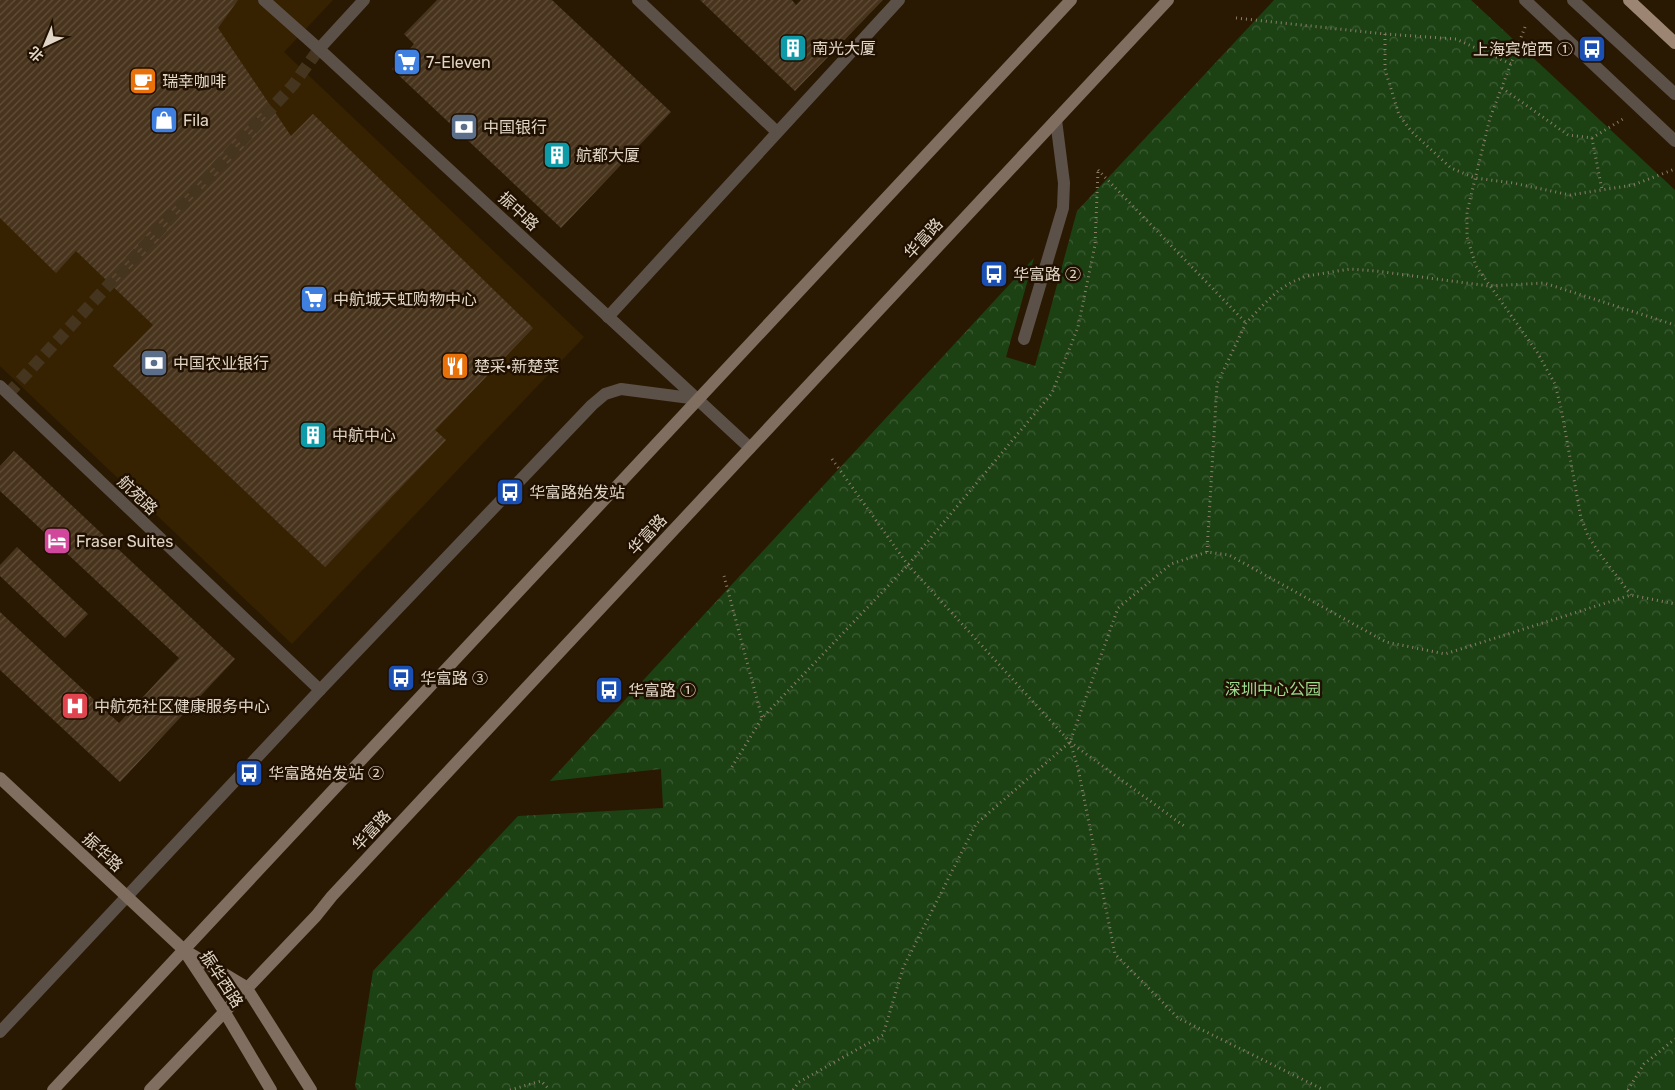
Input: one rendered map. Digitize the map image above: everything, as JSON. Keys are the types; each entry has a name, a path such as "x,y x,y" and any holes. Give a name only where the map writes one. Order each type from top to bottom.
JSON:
{"main road":[{"path":"53,1090 1071,0"},
{"name":"华富路","path":"150,1090 316,916 332,896 1168,0"},
{"path":"1629,0 1675,43"},
{"name":"振华路","path":"0,778 184,950"},
{"name":"振华西路","path":"184,950 246,988 311,1090"},
{"name":"振华西路","path":"184,950 271,1090"}],"street":[{"name":"振中路","path":"264,0 750,448"},
{"path":"319,49 364,0"},
{"path":"638,0 777,132"},
{"path":"608,317 899,0"},
{"path":"1526,0 1675,141"},
{"path":"1573,0 1675,94"},
{"path":"1024,339 1063,208 1064,183 1056,120"},
{"name":"航苑路","path":"0,386 320,690"},
{"path":"0,1032 573,423 605,394 620,389 698,399"}],"path":[{"path":"1236,18 1385,34 1456,38 1511,64"},
{"path":"1526,26 1490,118 1467,212 1467,237 1476,266 1537,352 1555,384 1581,518 1588,536 1631,595"},
{"path":"1385,34 1385,70 1399,115 1412,132 1451,168 1475,178 1513,182 1570,195 1632,185 1675,169"},
{"path":"1502,88 1568,135 1592,138 1625,117"},
{"path":"1592,138 1602,190"},
{"path":"732,767 762,718 908,565 1052,393 1078,327 1095,245 1098,170 1246,323"},
{"path":"1207,552 1217,384 1246,323 1265,302 1292,282 1307,276 1350,269 1489,286 1544,283 1675,325"},
{"path":"832,459 908,565 1070,742 1184,826"},
{"path":"793,1090 799,1082 883,1035 903,968 976,824 1070,742 1118,608 1171,564 1207,552 1229,555 1386,642 1445,654 1631,595 1675,604"},
{"path":"724,576 762,718"},
{"path":"1070,742 1078,768 1115,954 1178,1018 1324,1090"},
{"path":"1628,1090 1644,1064 1675,1039"},
{"path":"510,1090 541,1081 550,1090"}],"shaded area":[{"name":"中航城天虹购物中心","path":"0,0 333,0 284,52 584,337 292,644 0,366"}],"green space":[{"name":"深圳中心公园","path":"1274,0 1471,0 1675,190 1675,1090 357,1090 355,1086 373,971 518,816 663,808 661,769 550,781 1034,258 1006,357 1035,366 1077,211"}],"building":[{"name":"中航城天虹购物中心","path":"0,0 238,0 218,28 291,136 313,114 533,328 435,430 446,440 325,567 113,366 153,325 76,251 56,273 0,218"},
{"name":"航都大厦","path":"437,0 552,0 671,112 561,228 392,69 414,44 404,34"},
{"name":"南光大厦","path":"700,0 792,0 796,5 801,0 883,0 795,91"},
{"path":"14,451 235,659 120,782 0,670 0,612 119,723 179,658 0,491 0,466"},
{"path":"17,547 88,614 65,638 0,576 0,565"}],"tunnel":[{"path":"8,394 293,85 319,49"}],"place":[{"name":"南光大厦","path":"793,48"},
{"name":"上海宾馆西 ①","path":"1592,49"},
{"name":"7-Eleven","path":"407,62"},
{"name":"瑞幸咖啡","path":"143,81"},
{"name":"Fila","path":"164,120"},
{"name":"中国银行","path":"464,127"},
{"name":"航都大厦","path":"557,155"},
{"name":"华富路 ②","path":"994,274"},
{"name":"中航城天虹购物中心","path":"314,299"},
{"name":"中国农业银行","path":"154,363"},
{"name":"楚采·新楚菜","path":"455,366"},
{"name":"中航中心","path":"313,435"},
{"name":"华富路始发站","path":"510,492"},
{"name":"Fraser Suites","path":"57,541"},
{"name":"华富路 ③","path":"401,678"},
{"name":"华富路 ①","path":"609,690"},
{"name":"中航苑社区健康服务中心","path":"75,706"},
{"name":"华富路始发站 ②","path":"249,773"}]}
